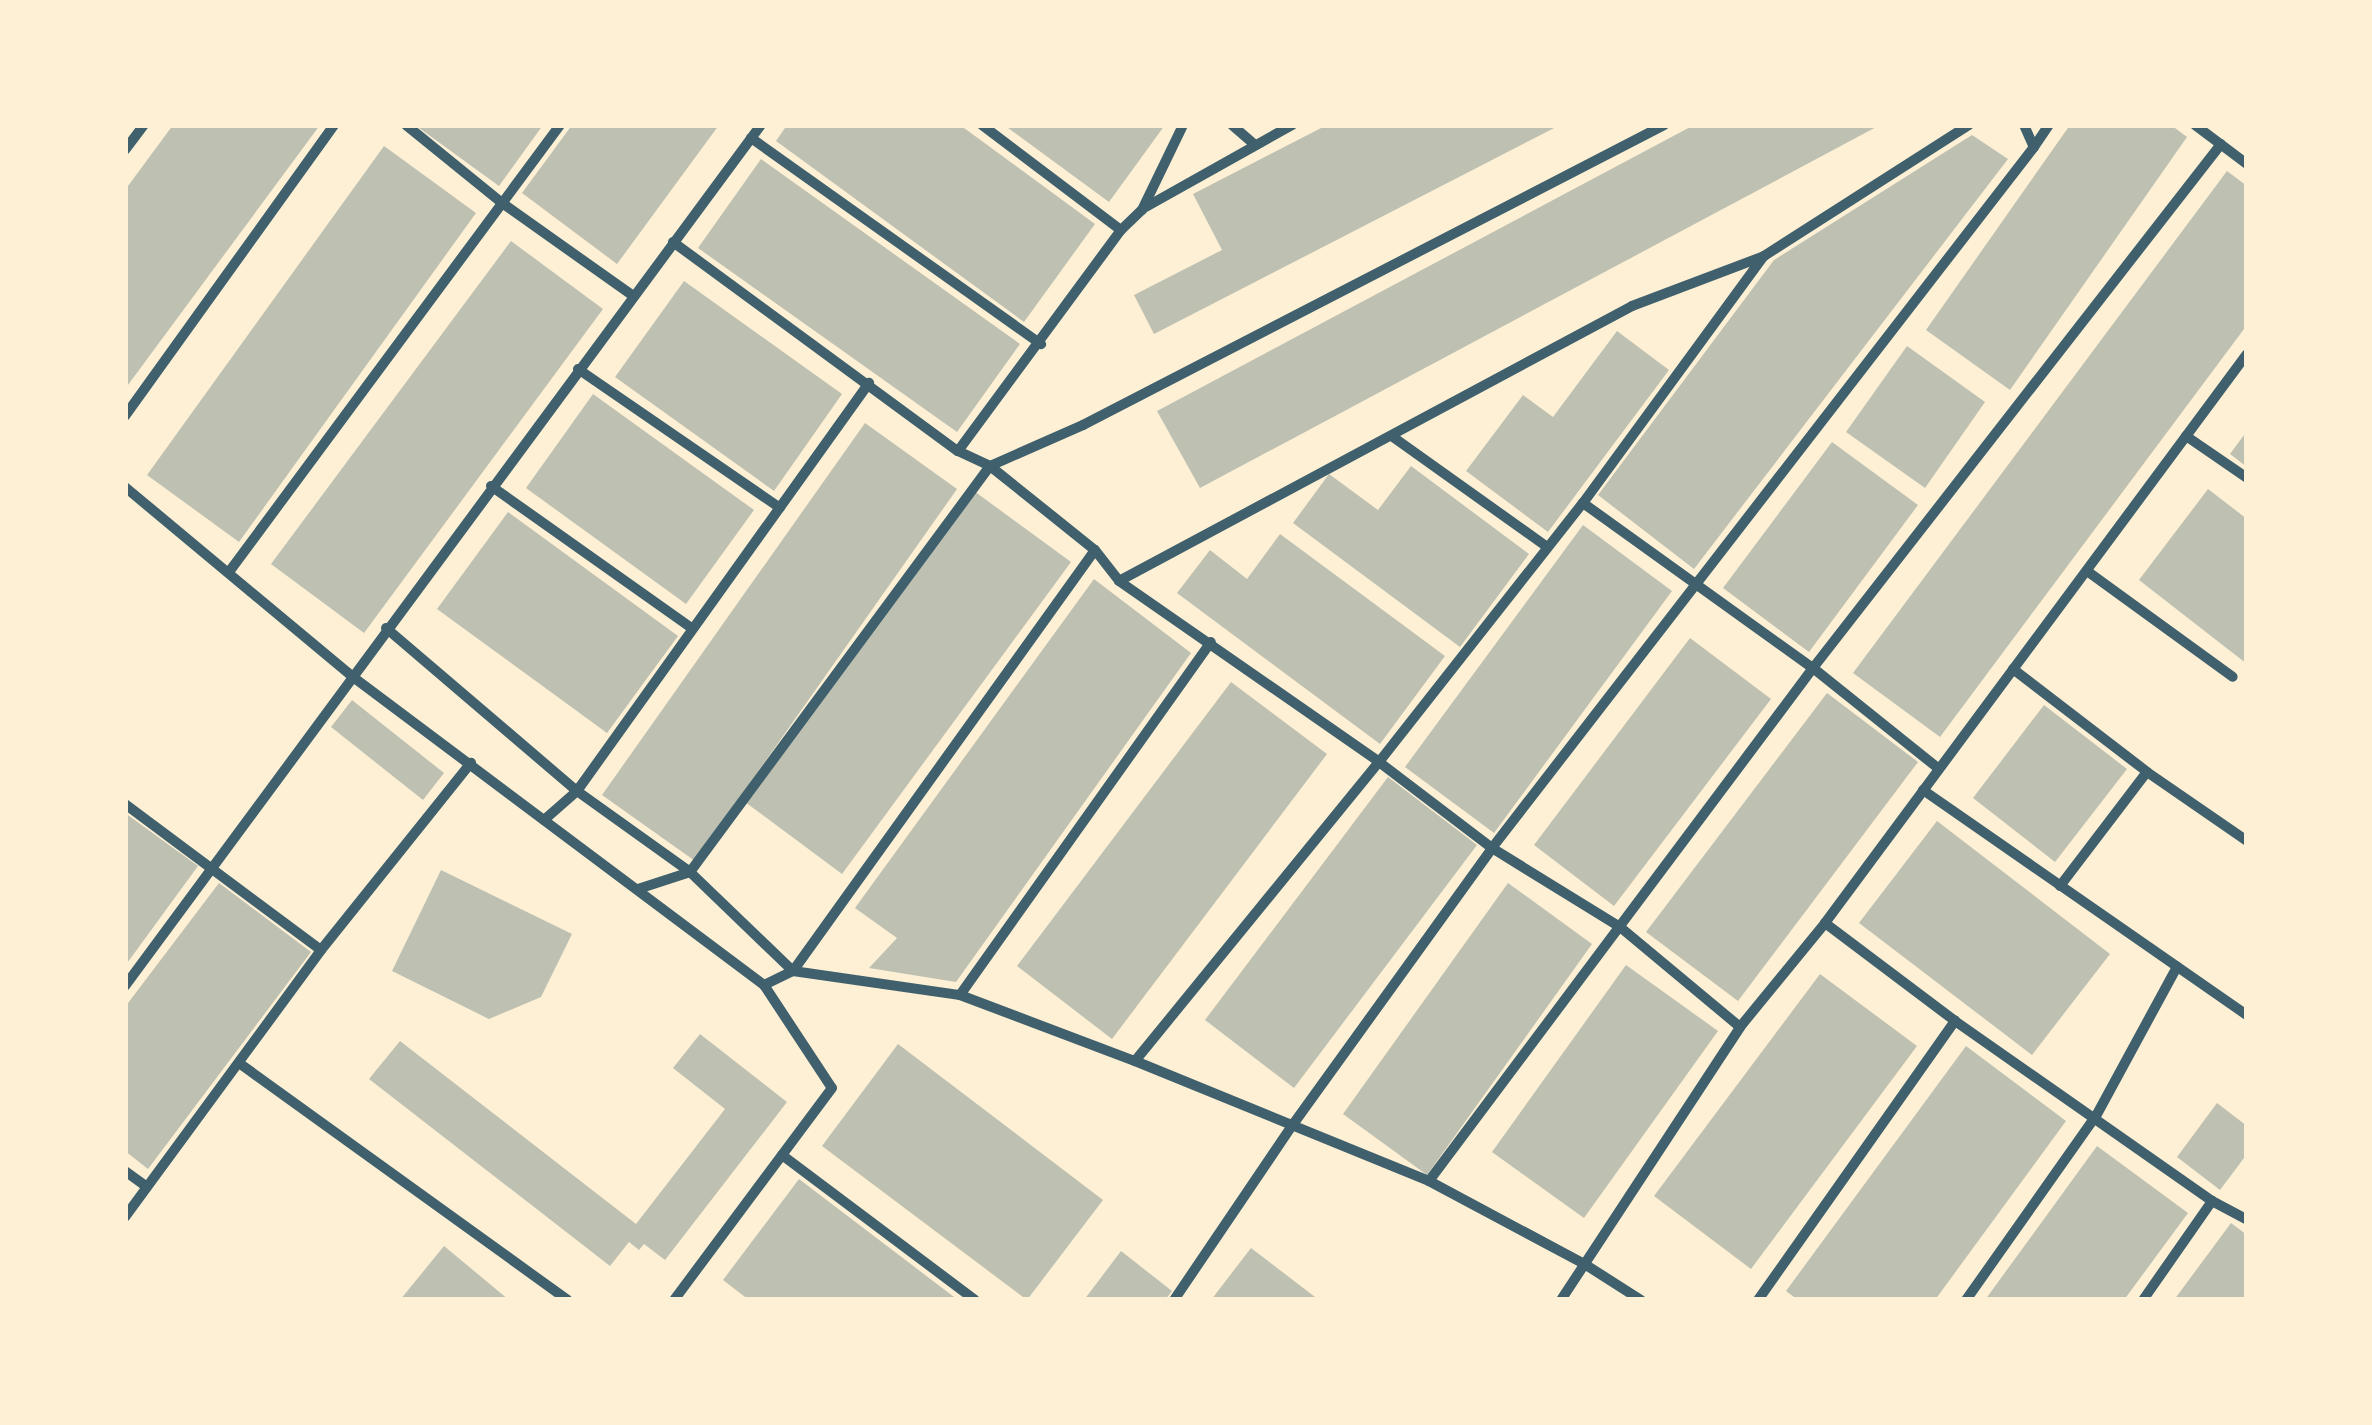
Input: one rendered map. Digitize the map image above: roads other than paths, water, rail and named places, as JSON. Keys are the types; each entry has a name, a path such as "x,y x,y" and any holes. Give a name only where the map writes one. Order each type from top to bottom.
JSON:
{"street":[{"path":"125,150 144,125"},
{"path":"125,416 334,125"},
{"path":"406,125 502,204 632,295"},
{"path":"229,572 560,125"},
{"path":"125,986 761,125"},
{"path":"982,125 1120,230"},
{"path":"1142,210 1183,125"},
{"path":"1232,125 1254,144"},
{"path":"958,451 1041,344 1120,230 1142,210 1292,125"},
{"path":"1118,580 1632,306 1764,256 1969,125"},
{"path":"2024,125 2034,147"},
{"path":"1174,1300 1294,1123 1492,848 2049,125"},
{"path":"2195,125 2247,164"},
{"path":"638,889 690,872 990,466 1083,425 1658,126"},
{"path":"752,138 1041,344"},
{"path":"1429,1182 1813,668 2221,144"},
{"path":"673,242 958,451 990,466 1095,550 1118,580 1379,762 1492,848 1620,928 1740,1027"},
{"path":"1135,1061 1379,762 1547,548 1764,256"},
{"path":"1561,1300 1740,1027 1824,923 2247,354"},
{"path":"578,369 780,508"},
{"path":"544,820 578,792 869,383"},
{"path":"1392,436 1547,548"},
{"path":"2186,436 2247,478"},
{"path":"492,486 693,630"},
{"path":"125,488 354,677 764,985 832,1088 674,1300"},
{"path":"1582,503 1813,668 1939,769"},
{"path":"764,985 793,972 1095,550"},
{"path":"2086,571 2233,677"},
{"path":"386,628 578,792 690,872 793,972 960,995 1135,1061 1294,1123 1429,1182 1586,1265 1641,1300"},
{"path":"960,995 1211,642"},
{"path":"2013,669 2146,772 2247,841"},
{"path":"125,1217 321,950 471,763"},
{"path":"2060,886 2146,772"},
{"path":"1923,790 2247,1015"},
{"path":"125,804 321,950"},
{"path":"1824,923 1955,1021 2096,1116 2212,1201 2247,1220"},
{"path":"1966,1300 2096,1116 2177,967"},
{"path":"1758,1300 1955,1021"},
{"path":"239,1063 568,1300"},
{"path":"782,1155 975,1300"},
{"path":"125,1171 147,1187"},
{"path":"2143,1300 2212,1201"}]}
